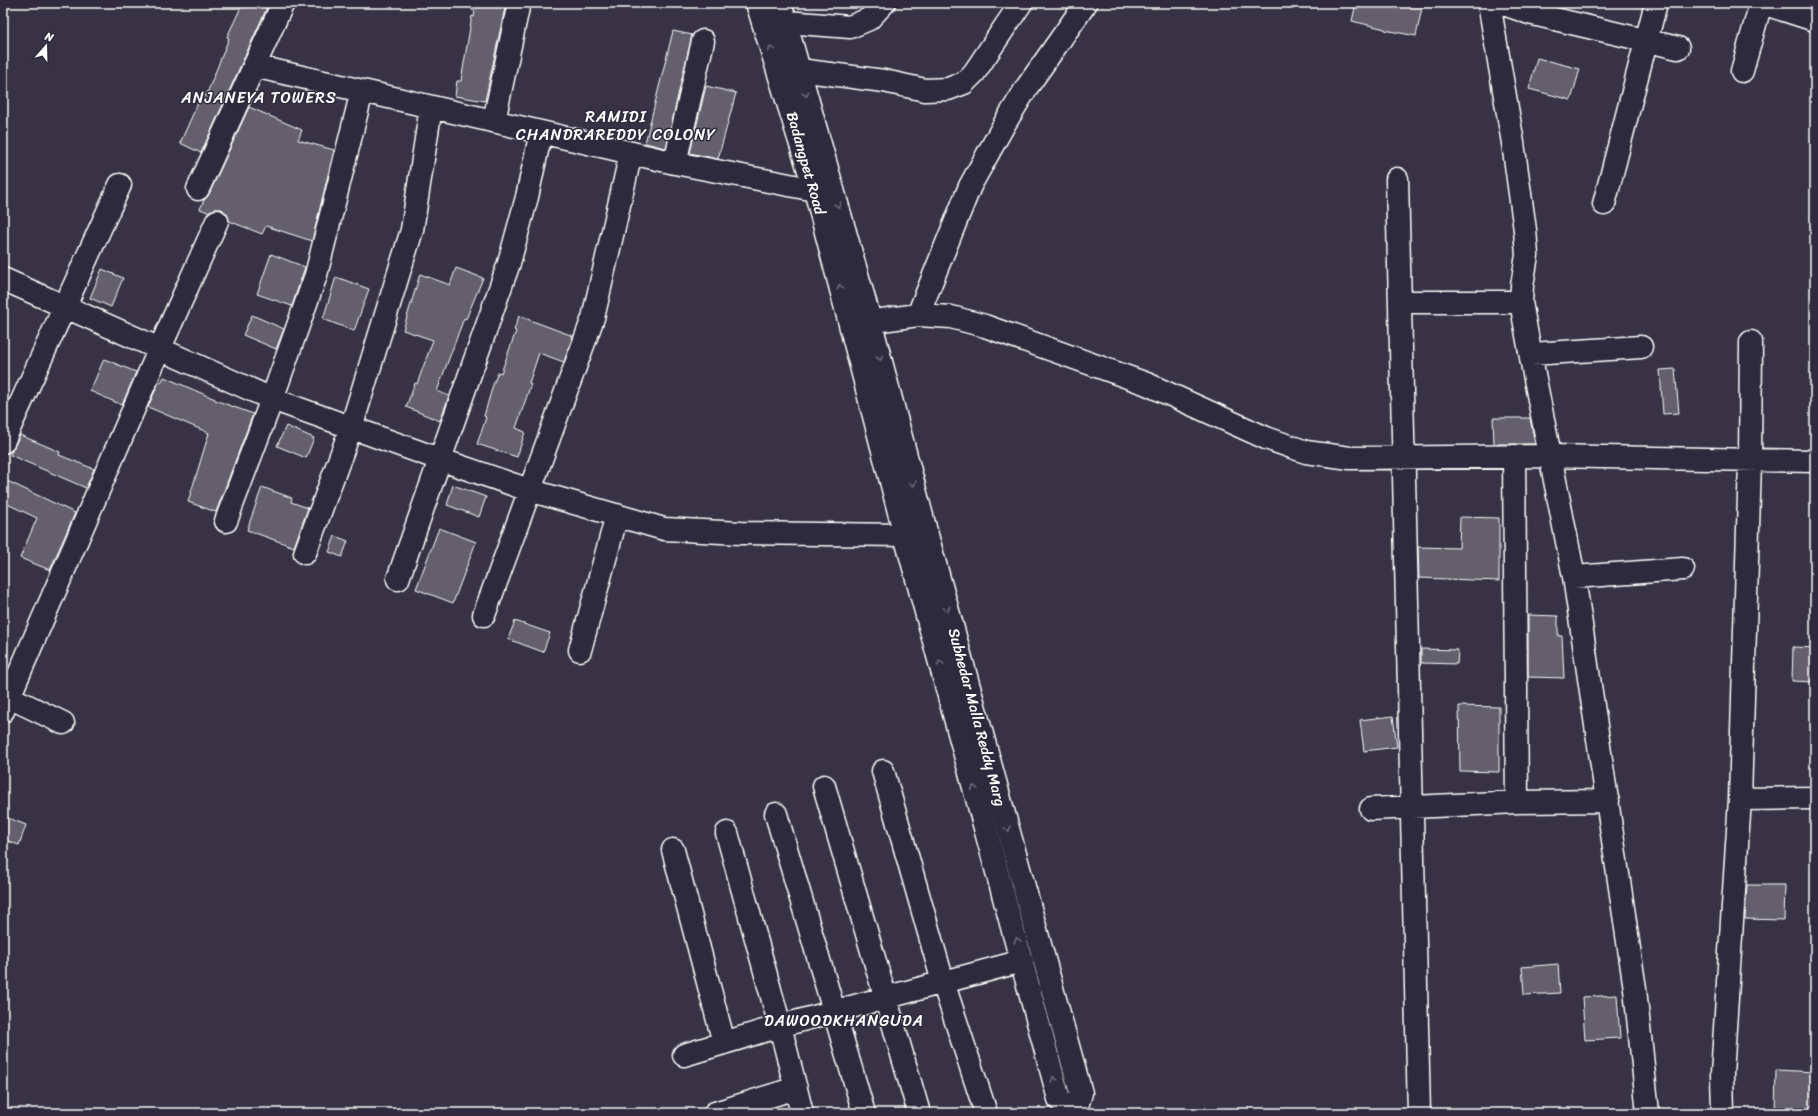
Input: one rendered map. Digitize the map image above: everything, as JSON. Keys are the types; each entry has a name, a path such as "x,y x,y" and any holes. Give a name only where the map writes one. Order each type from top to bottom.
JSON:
{"street":[{"path":"198,189 283,3"},
{"path":"494,121 519,3"},
{"name":"Badangpet Road","path":"756,3 815,190 860,322"},
{"path":"783,13 850,27 869,19 884,3"},
{"path":"798,70 884,81 925,90 948,89 964,83 974,73 1021,3"},
{"path":"918,315 970,186 1024,93 1086,3"},
{"path":"1489,3 1513,143 1525,236 1527,255 1521,302 1574,577 1635,989 1648,1113"},
{"path":"1501,3 1531,8 1646,41 1678,48"},
{"path":"1604,204 1656,3"},
{"path":"1742,71 1762,3 1815,20"},
{"name":"Badangpet Road","path":"783,13 860,322"},
{"path":"675,163 703,41"},
{"path":"254,66 675,163 815,190"},
{"path":"226,521 272,399 316,275 362,91"},
{"path":"306,553 351,428 412,230 431,107"},
{"path":"398,579 509,263 527,197 541,132"},
{"path":"484,615 593,318 632,153"},
{"path":"1398,179 1418,1113"},
{"path":"3,442 120,185"},
{"path":"63,723 5,700 217,221"},
{"path":"3,279 272,399 530,490 664,529 741,533 904,535"},
{"path":"1400,302 1521,302"},
{"path":"860,322 918,315 951,317 985,326 1147,384 1266,438 1306,452 1350,458 1550,456 1750,461 1815,461"},
{"name":"Subhedar Malla Reddy Marg","path":"860,322 904,535 1059,1099 1071,1113"},
{"name":"Subhedar Malla Reddy Marg","path":"860,322 927,535 1081,1093 1075,1113"},
{"path":"1723,1113 1722,1074 1740,799 1752,342"},
{"path":"1531,354 1641,347"},
{"path":"1514,456 1517,802"},
{"path":"580,650 617,515"},
{"path":"1574,577 1683,569"},
{"path":"883,771 943,982 986,1113"},
{"path":"824,786 919,1113"},
{"path":"1740,799 1815,798"},
{"path":"1371,809 1517,802 1608,801"},
{"path":"776,814 833,1013 864,1113"},
{"path":"727,832 802,1113"},
{"path":"673,850 724,1043"},
{"path":"684,1055 780,1026 1022,961"},
{"path":"716,1113 796,1088"}],"building":[{"path":"243,3 269,3 201,153 180,143 202,94 206,96 229,38 227,37"},
{"path":"472,3 506,3 485,101 455,96 457,81 461,81 472,16 474,17 475,11 472,10"},
{"path":"1356,3 1423,3 1416,36 1385,30 1352,21"},
{"path":"673,31 692,35 666,148 645,143"},
{"path":"1537,58 1580,69 1571,100 1529,89"},
{"path":"706,86 736,93 718,159 690,153"},
{"path":"249,107 302,130 298,140 334,150 312,241 266,226 262,234 229,221 227,214 222,209 215,209 208,212 200,209 204,200 209,194"},
{"path":"271,254 305,267 292,306 257,294"},
{"path":"456,268 483,278 466,319 464,318 437,391 449,396 440,421 406,407 415,383 417,384 433,340 403,330 420,274 450,285"},
{"path":"102,269 123,278 111,307 90,298"},
{"path":"336,277 369,289 354,331 323,319"},
{"path":"252,315 284,329 276,349 243,335"},
{"path":"519,316 573,336 564,362 539,353 529,383 531,384 516,428 525,432 517,457 477,444 486,417 484,416 493,385 498,372 501,373 516,331 514,330"},
{"path":"104,359 136,372 122,405 90,391"},
{"path":"1675,369 1679,413 1663,414 1660,370"},
{"path":"164,377 215,400 253,414 216,512 188,502 209,433 148,407 159,382 161,383"},
{"path":"1493,418 1530,418 1535,444 1494,444"},
{"path":"286,426 314,438 306,458 277,446"},
{"path":"20,435 60,452 59,455 94,469 86,488 10,455"},
{"path":"3,479 75,513 50,570 20,558 37,518 3,502"},
{"path":"453,485 486,497 479,517 447,505"},
{"path":"262,487 292,498 291,502 308,508 294,547 247,530"},
{"path":"1460,517 1499,518 1499,581 1419,578 1418,547 1459,548"},
{"path":"439,528 476,542 453,603 416,589"},
{"path":"335,536 348,541 342,557 329,552"},
{"path":"1528,615 1558,616 1558,636 1562,636 1564,678 1528,677"},
{"path":"515,621 550,633 543,652 508,639"},
{"path":"1793,647 1815,648 1815,682 1792,681"},
{"path":"1421,649 1458,650 1457,664 1421,663"},
{"path":"1459,706 1499,707 1499,772 1460,771"},
{"path":"1393,716 1397,747 1364,751 1360,720"},
{"path":"3,816 26,825 19,845 3,839"},
{"path":"1747,885 1785,885 1784,920 1745,919"},
{"path":"1558,964 1560,993 1524,995 1522,967"},
{"path":"1617,995 1620,1038 1585,1040 1582,997"},
{"path":"1776,1070 1815,1072 1815,1113 1775,1113"}],"district":[{"name":"ANJANEYA TOWERS","path":"259,97"},
{"name":"RAMIDI CHANDRAREDDY COLONY","path":"616,125"},
{"name":"DAWOODKHANGUDA","path":"844,1020"}]}
